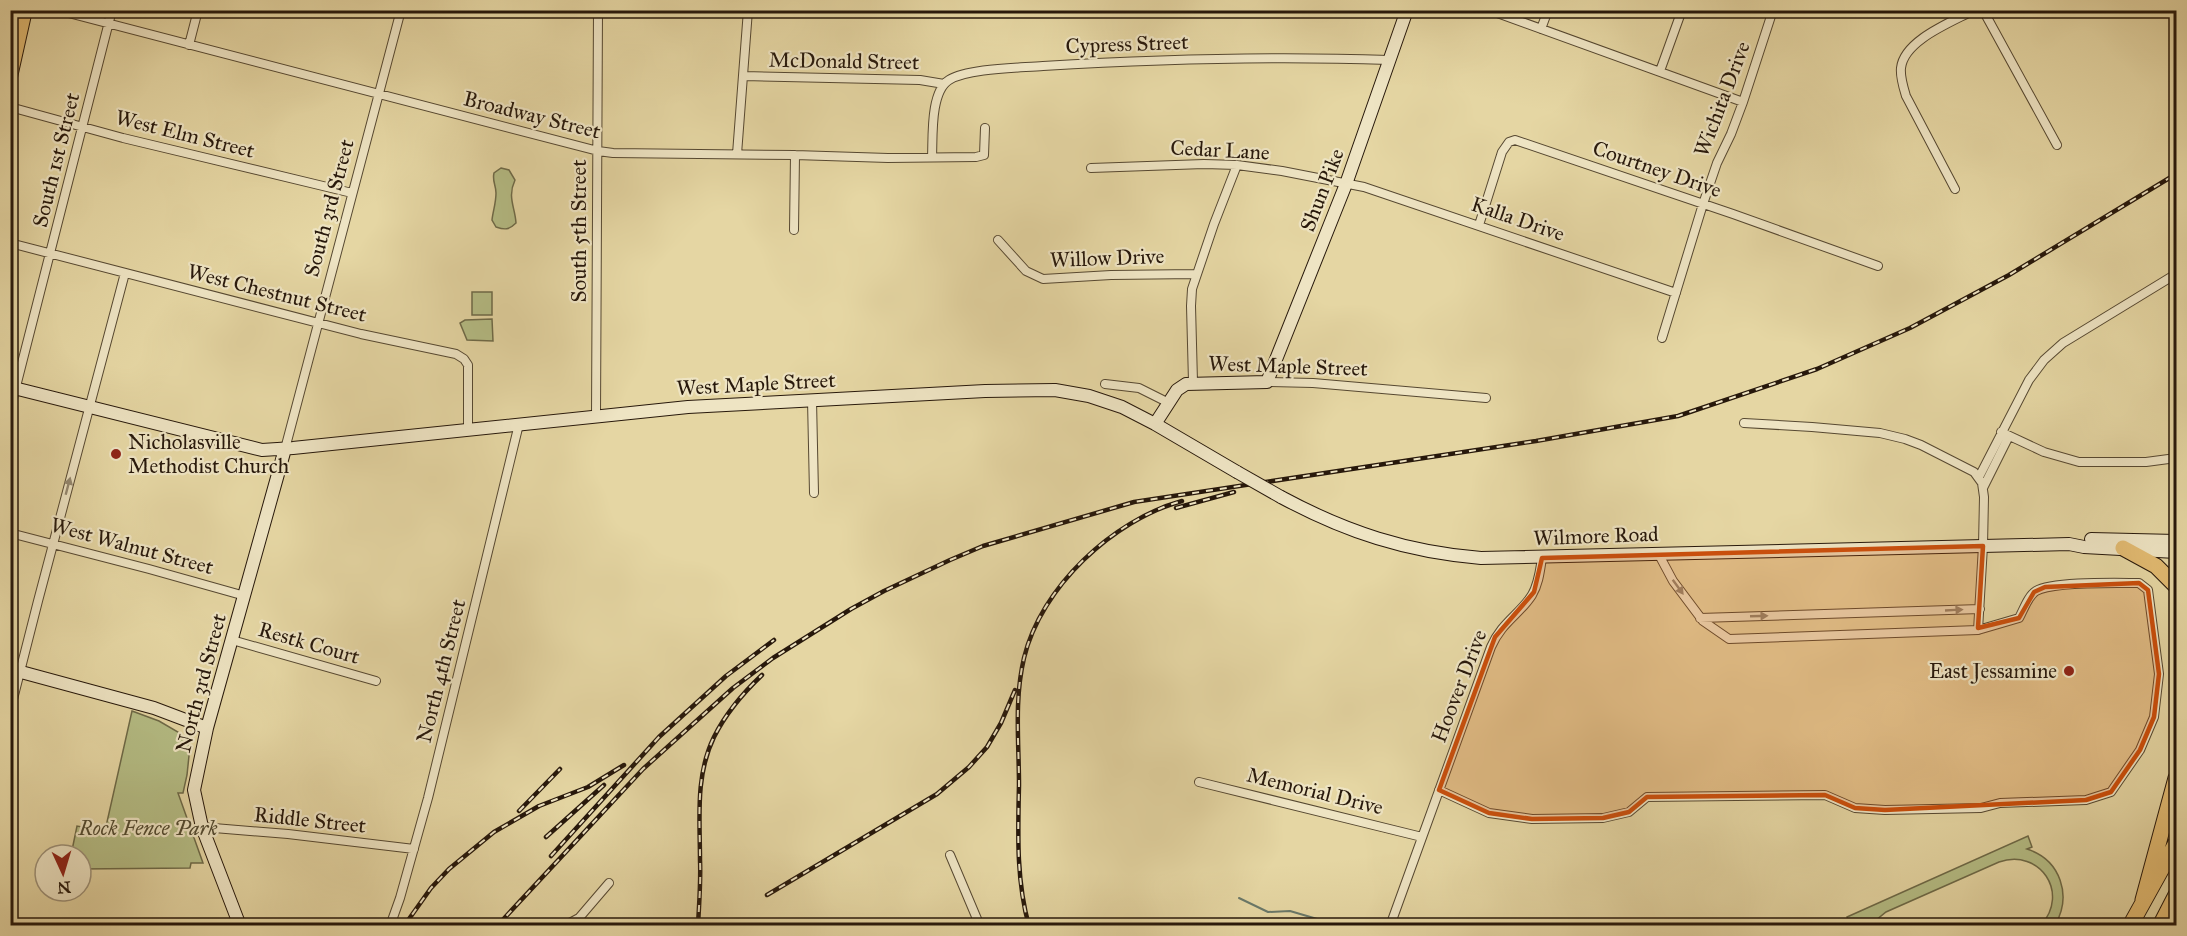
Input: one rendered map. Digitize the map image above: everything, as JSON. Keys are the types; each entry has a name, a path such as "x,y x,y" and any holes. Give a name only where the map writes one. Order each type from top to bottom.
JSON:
{"highway":[{"path":"2123,548 2156,566 2176,586"},
{"path":"2143,900 2176,778"},
{"path":"2130,926 2176,843"},
{"path":"2160,926 2176,895"}],"main road":[{"path":"10,77 26,10"},
{"name":"Shun Pike","path":"1267,381 1347,184 1407,10"},
{"name":"West Maple Street","path":"14,388 262,450 688,407 985,391 1055,390 1080,394 1106,401 1155,424 1181,386 1193,382 1267,381"},
{"name":"Wilmore Road","path":"1155,424 1281,497 1341,527 1416,549 1481,558 2069,544 2084,547 2176,552"},
{"name":"North 3rd Street","path":"241,925 202,827 194,790 207,728 285,449"},
{"name":"Wilmore Road","path":"2069,544 2079,540 2176,541"},
{"path":"15,671 154,708 207,728"}],"street":[{"name":"Broadway Street","path":"57,10 598,151 634,154 976,157 984,154 985,128"},
{"name":"South 1st Street","path":"10,410 112,10"},
{"path":"189,45 198,10"},
{"name":"South 3rd Street","path":"285,449 401,10"},
{"name":"South 5th Street","path":"596,416 598,10"},
{"path":"737,154 748,10"},
{"path":"1489,10 1743,102"},
{"path":"1541,29 1548,10"},
{"path":"1660,71 1682,10"},
{"name":"Wichita Drive","path":"1662,338 1703,204 1717,163 1743,102 1773,10"},
{"path":"1954,189 1906,96 1901,81 1901,67 1906,53 1916,43 1974,10"},
{"path":"1983,10 2057,145"},
{"name":"Cypress Street","path":"944,84 957,76 984,71 1092,63 1213,59 1389,60"},
{"name":"McDonald Street","path":"744,76 920,80 944,84"},
{"path":"932,157 936,99 944,84"},
{"name":"West Elm Street","path":"10,107 272,175 352,193"},
{"name":"Courtney Drive","path":"1479,225 1502,152 1509,142 1515,140 1878,266"},
{"path":"794,230 795,155"},
{"path":"1193,382 1191,306 1196,274 1237,165"},
{"name":"Cedar Lane","path":"1091,168 1237,165 1347,184"},
{"name":"Kalla Drive","path":"1347,184 1364,187 1479,225 1676,293"},
{"name":"Willow Drive","path":"999,240 1026,271 1043,279 1134,274 1196,274"},
{"name":"West Chestnut Street","path":"10,243 318,322 450,352 464,359 468,365 470,376 468,429"},
{"path":"10,711 15,671 53,543 125,273"},
{"path":"1983,488 2029,380 2044,360 2063,344 2176,274"},
{"name":"West Maple Street","path":"1267,381 1486,398"},
{"path":"1105,384 1139,388 1169,402"},
{"path":"812,400 814,493"},
{"path":"1744,423 1823,428 1905,439 1968,468 1979,477 1983,488 1983,546 1978,630"},
{"name":"North 4th Street","path":"390,926 428,798 519,424"},
{"path":"2005,434 2044,452 2079,462 2146,462 2176,458"},
{"path":"1979,477 2005,434"},
{"name":"West Walnut Street","path":"10,533 245,596"},
{"path":"1438,790 1489,813 1532,819 1603,818 1629,812 1647,797 1825,795 1855,808 1885,810 1981,808 2000,803 2086,800 2111,792 2140,750 2154,717 2159,674 2148,591 2139,583 2045,587 2034,592 2019,618 1978,630 1729,639 1701,618 1673,581 1658,554"},
{"name":"Hoover Drive","path":"1390,926 1491,647 1501,629 1534,592 1539,580 1542,558"},
{"path":"1701,618 1980,609"},
{"name":"Restk Court","path":"232,640 376,681"},
{"name":"Memorial Drive","path":"1199,782 1422,837"},
{"name":"Riddle Street","path":"202,827 288,834 414,849"},
{"path":"951,855 980,926"},
{"path":"564,926 579,918 609,883"}],"highlighted area":[{"path":"1983,546 1978,628 2019,618 2034,592 2045,587 2139,583 2148,590 2159,674 2154,717 2140,750 2111,792 2086,800 1885,810 1855,808 1825,795 1647,797 1629,812 1603,818 1532,819 1489,813 1439,790 1495,637 1534,592 1542,558"}],"green space":[{"path":"501,168 509,170 515,180 512,197 516,223 507,229 496,227 492,220 496,197 493,178 494,173"},
{"path":"472,292 492,292 492,315 472,315"},
{"path":"492,319 493,341 467,340 460,323 465,320"},
{"name":"Rock Fence Park","path":"132,711 159,721 178,732 190,746 183,793 178,793 203,863 191,863 190,868 93,869 93,843 73,843 77,826 105,831"},
{"path":"2028,836 2032,847 2027,849 2048,861 2060,880 2063,902 2055,925 2041,925 2049,913 2052,900 2051,887 2046,876 2038,867 2027,861 2014,859 1999,862 1886,912 1870,925 1849,925 1847,917"}],"waterway":[{"path":"1239,898 1268,912 1290,911 1341,926"}],"railway":[{"path":"497,926 643,769 733,688 773,658 851,609 950,560 983,546 1134,502 1536,441 1678,416 1817,369 1910,328 2009,275 2176,174"},
{"path":"1176,508 1234,492"},
{"path":"1029,926 1022,891 1019,856 1018,722 1021,674 1033,632 1046,606 1063,582 1106,540 1156,510 1182,501"},
{"path":"551,856 659,737 726,676 774,640"},
{"path":"698,926 699,813 704,767 714,737 729,712 762,675"},
{"path":"767,895 937,794 969,767 987,747 1001,723 1015,690"},
{"path":"404,926 431,888 449,869 494,832 539,806 588,787 624,765"},
{"path":"519,811 560,769"},
{"path":"546,837 604,785"}],"place":[{"name":"Nicholasville Methodist Church","path":"116,454"},
{"name":"East Jessamine","path":"2069,671"}]}
